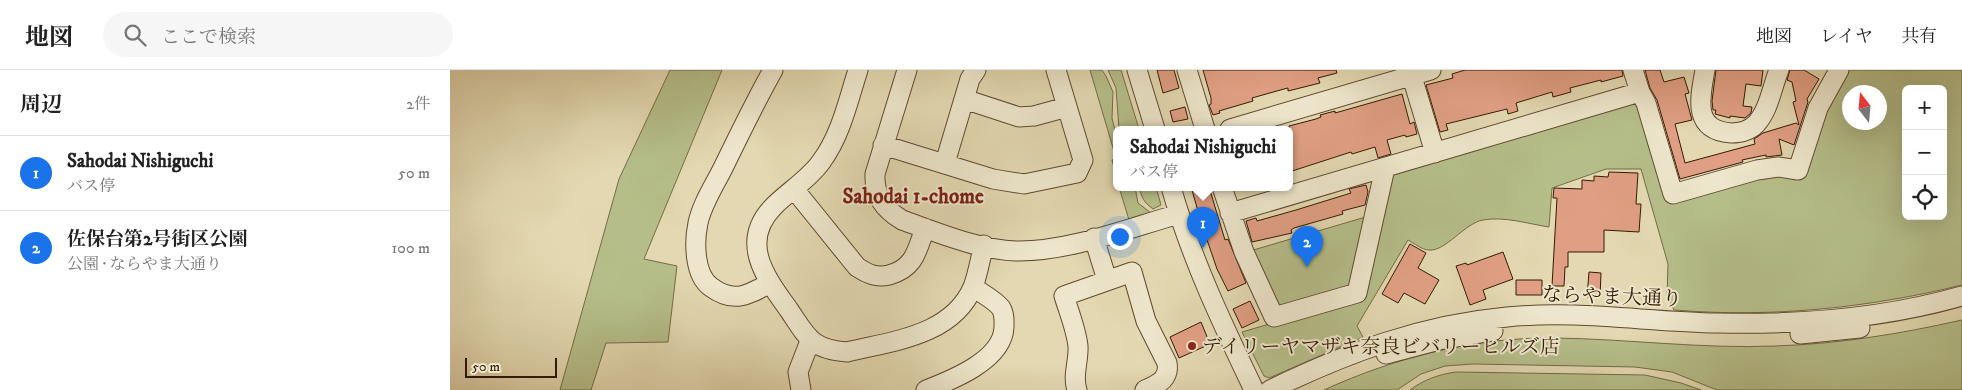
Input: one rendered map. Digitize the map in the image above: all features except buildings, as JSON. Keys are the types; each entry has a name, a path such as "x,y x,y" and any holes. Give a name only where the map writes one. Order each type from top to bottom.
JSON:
{"street":[{"path":"770,283 744,296 733,297 724,295 709,286 701,273 696,255 696,241 702,208 773,70"},
{"path":"858,70 838,133 830,148 820,164 774,206 764,218 756,240 758,256 770,283 810,341 835,351 847,352 928,331 957,311 973,287 984,245"},
{"path":"907,70 875,174 875,183 882,204 892,214 902,220 984,245 1015,251 1057,248 1179,214"},
{"path":"945,163 970,79 976,70"},
{"path":"884,146 993,179 1024,184 1076,173 1083,160 1056,70"},
{"path":"1137,70 1153,126"},
{"path":"1187,70 1203,126"},
{"path":"1240,126 1411,73 1430,70"},
{"path":"1634,70 1640,92 1646,102 1673,194 1762,169 1778,167 1798,170 1818,108 1839,70"},
{"path":"1705,70 1700,100 1700,107 1705,121 1711,128 1722,132 1736,133 1746,131 1756,124 1763,115 1779,70"},
{"path":"1411,73 1435,153"},
{"path":"1230,213 1640,92"},
{"path":"964,100 1019,117 1034,116 1067,107"},
{"path":"1223,191 1244,252 1274,317 1357,293 1385,168"},
{"path":"794,189 857,267 870,275 881,277 898,273 908,267 914,257 925,228"},
{"path":"1172,191 1194,258 1216,313 1254,390"},
{"path":"1094,238 1106,280"},
{"path":"1077,390 1075,377 1078,360 1077,341 1064,296 1132,272 1146,321 1168,363 1169,371 1166,378 1159,384 1146,390"},
{"path":"926,390 956,379 978,364 996,348 1004,334 1004,315 1000,306 973,287"},
{"name":"ならやま大通り","path":"1270,390 1356,351 1417,332 1465,322 1559,314 1718,323 1790,323 1906,309 1962,296"},
{"name":"ならやま大通り","path":"1300,390 1381,356 1439,340 1486,331 1562,327 1705,336 1781,335 1875,326 1962,309"},
{"path":"800,390 798,372 810,341"}],"green space":[{"path":"670,70 722,70 644,259 677,266 668,342 606,343 591,390 560,390 619,179"},
{"path":"1090,70 1102,70 1113,92 1113,148"},
{"path":"1108,70 1121,70 1138,126 1119,126 1116,88"},
{"path":"1845,70 1962,70 1962,285 1891,300 1819,309 1747,313 1674,310 1667,296 1668,264 1641,169 1606,169 1552,188 1549,227 1491,219 1476,222 1442,247 1435,249 1424,249 1408,240 1357,326 1363,337 1269,378 1264,376 1242,332 1362,297 1389,177 1395,170 1634,99 1642,104 1670,199 1757,174 1801,175 1822,112"},
{"path":"1120,191 1136,191 1138,203 1151,213 1129,220"},
{"path":"1141,191 1157,191 1161,205 1153,209 1142,197"},
{"path":"1369,216 1354,283 1347,290 1283,309 1274,305 1250,251"},
{"path":"1962,320 1962,390 1717,390 1672,372 1635,367 1473,364 1445,366 1421,374 1397,390 1324,390 1351,378 1408,359 1466,345 1496,341 1555,338 1747,347 1775,346 1869,337"},
{"path":"1456,372 1645,375 1681,383 1701,390 1410,390 1432,378"}],"place":[{"name":"Sahodai Nishiguchi","path":"1203,248"},
{"name":"佐保台第2号街区公園","path":"1307,267"},
{"name":"デイリーヤマザキ奈良ビバリーヒルズ店","path":"1192,346"}],"district":[{"name":"Sahodai 1-chome","path":"913,196"}]}
